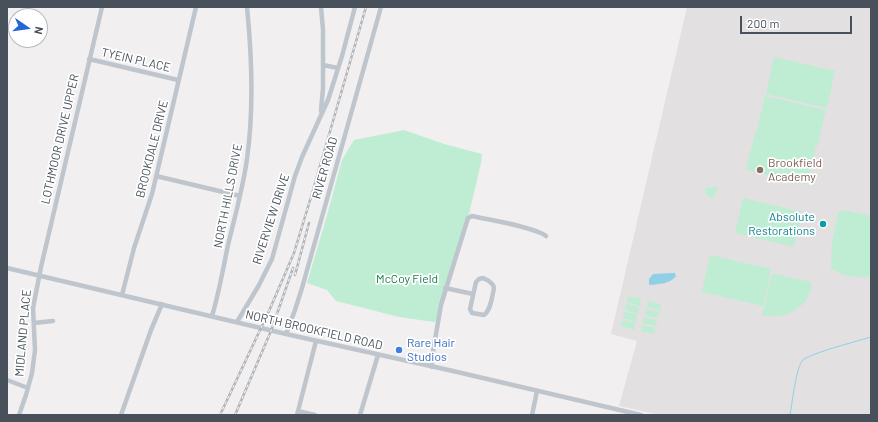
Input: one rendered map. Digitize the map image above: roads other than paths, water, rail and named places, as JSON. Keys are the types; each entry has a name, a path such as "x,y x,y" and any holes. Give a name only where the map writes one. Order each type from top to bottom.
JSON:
{"street":[{"name":"LOTHMOOR DRIVE UPPER","path":"39,276 102,7"},
{"name":"BROOKDALE DRIVE","path":"122,295 134,248 147,211 156,176 196,7"},
{"name":"NORTH HILLS DRIVE","path":"212,316 240,196 247,159 251,116 251,44 247,7"},
{"name":"RIVERVIEW DRIVE","path":"319,120 322,100 323,65 323,30 321,7"},
{"name":"RIVERVIEW DRIVE","path":"237,322 259,285 272,259 295,176 328,100 355,7"},
{"name":"RIVER ROAD","path":"286,334 302,288 382,7"},
{"name":"TYEIN PLACE","path":"89,59 178,80"},
{"path":"323,65 338,68"},
{"path":"156,176 240,196"},
{"path":"432,367 435,339 445,288 457,254 466,221 469,216 530,229 540,232 546,236"},
{"name":"NORTH BROOKFIELD ROAD","path":"7,268 316,341 538,391 630,414 641,415"},
{"name":"MIDLAND PLACE","path":"19,415 28,388 33,366 33,308 39,276"},
{"path":"479,279 486,279 493,285 489,308 487,313 484,315 472,313 470,309 474,294 476,282 479,279"},
{"path":"445,288 474,294"},
{"path":"121,415 162,304"},
{"path":"34,323 53,321"},
{"path":"315,415 297,413 316,341"},
{"path":"360,415 378,355"},
{"path":"7,380 28,388"},
{"path":"532,415 538,391"}],"water":[{"path":"675,273 676,276 671,281 649,284 649,279 653,274"}],"waterway":[{"path":"790,415 796,377 803,360 825,351 871,337"}],"railway":[{"path":"220,415 269,311 294,253 366,7"},
{"path":"295,275 309,223"},
{"path":"235,415 271,331 293,268"}],"place":[{"name":"Brookfield Academy","path":"760,170"},
{"name":"Absolute Restorations","path":"823,224"},
{"name":"Rare Hair Studios","path":"399,350"}],"park label":[{"name":"McCoy Field","path":"407,279"}]}
